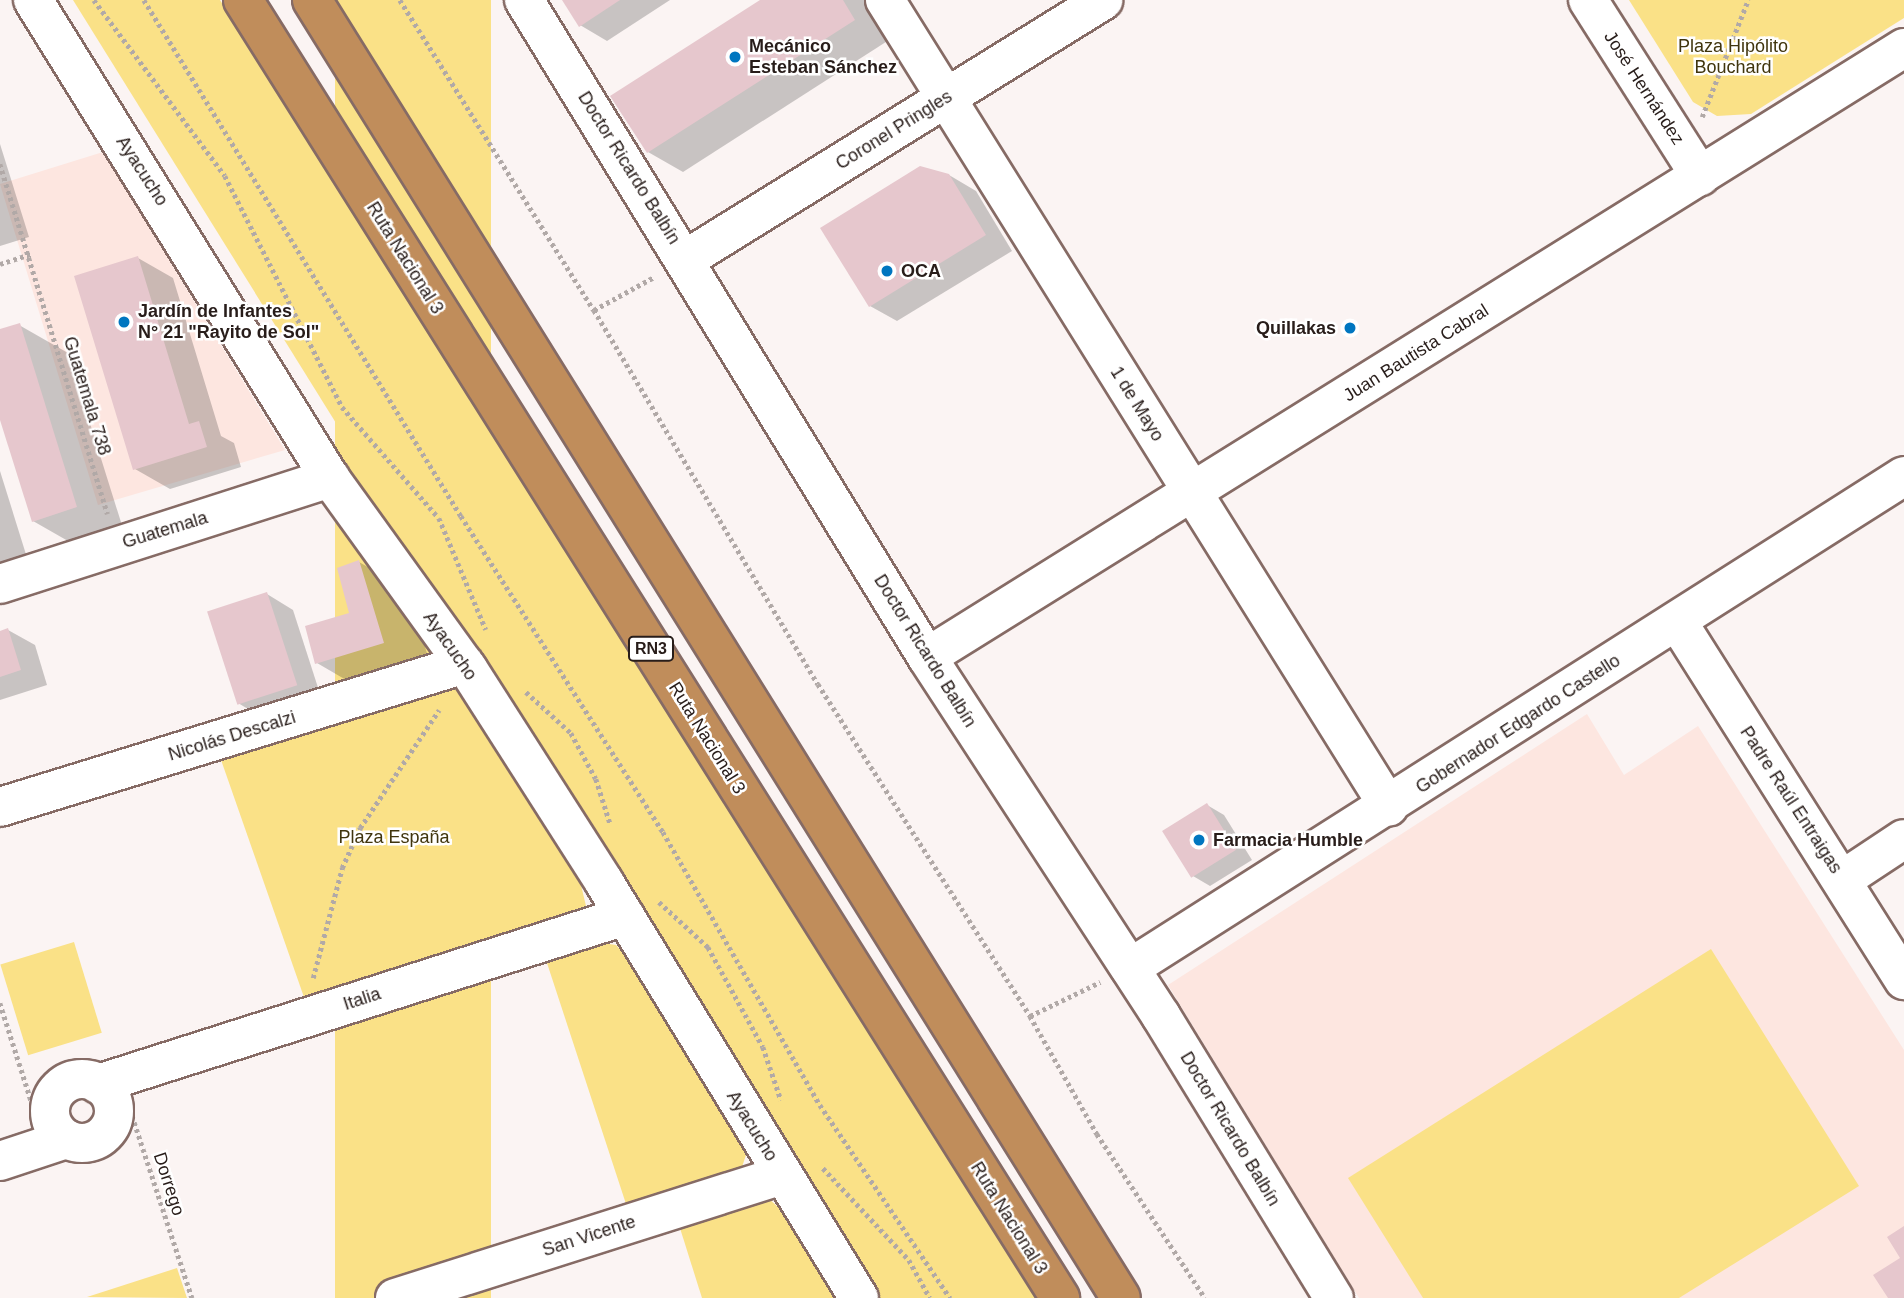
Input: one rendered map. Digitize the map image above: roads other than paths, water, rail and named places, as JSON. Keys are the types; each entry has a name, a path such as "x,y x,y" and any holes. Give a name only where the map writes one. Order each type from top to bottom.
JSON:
{"highway":[{"name":"Ruta Nacional 3","path":"243,0 1060,1298"},
{"path":"312,0 1121,1298"}],"street":[{"name":"Ayacucho","path":"33,0 330,478 639,906 782,1175 859,1298"},
{"name":"Doctor Ricardo Balbín","path":"524,0 686,260 927,657 1129,968 1334,1298"},
{"name":"1 de Mayo","path":"885,0 1389,807"},
{"name":"Coronel Pringles","path":"686,260 1103,0"},
{"name":"José Hernández","path":"1588,0 1693,166"},
{"name":"Juan Bautista Cabral","path":"927,657 1192,492 1693,166 1904,48"},
{"name":"Gobernador Edgardo Castello","path":"1129,968 1389,807 1904,476"},
{"name":"Guatemala","path":"0,584 330,478"},
{"name":"Padre Raúl Entraigas","path":"1677,621 1904,980"},
{"name":"Nicolás Descalzi","path":"0,807 466,667"},
{"path":"1842,880 1904,839"},
{"name":"Italia","path":"0,1161 56,1142 90,1142 107,1130 112,1121 109,1081 639,906"},
{"name":"San Vicente","path":"395,1298 782,1175"}],"place":[{"name":"Mecánico Esteban Sánchez","path":"735,57"},
{"name":"OCA","path":"887,271"},
{"name":"Jardín de Infantes N° 21 \"Rayito de Sol\"","path":"124,322"},
{"name":"Quillakas","path":"1350,328"},
{"name":"Farmacia Humble","path":"1199,840"}],"park label":[{"name":"Plaza Hipólito Bouchard","path":"1733,57"},
{"name":"Plaza España","path":"394,837"}]}
